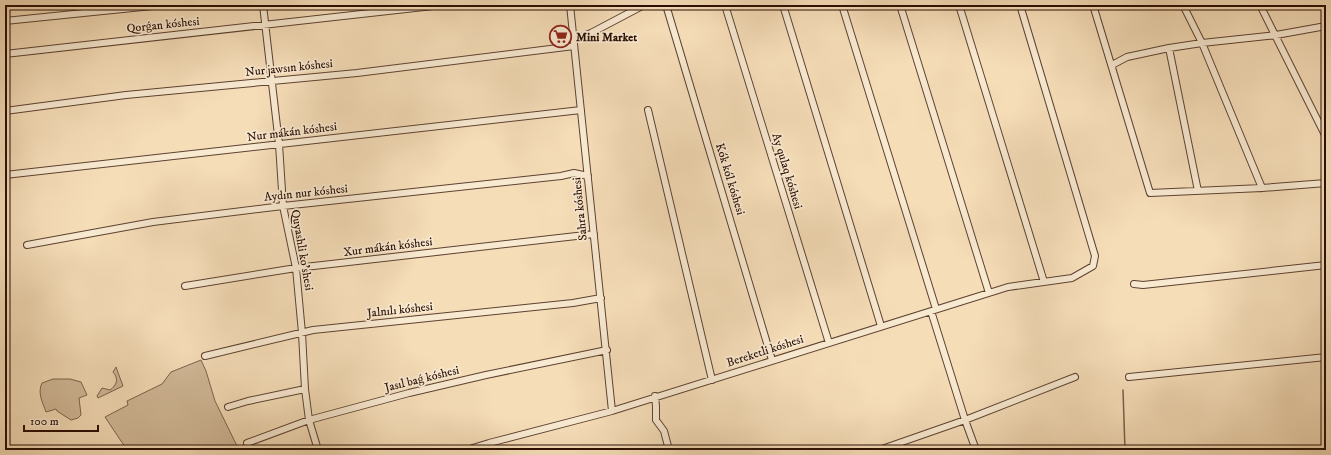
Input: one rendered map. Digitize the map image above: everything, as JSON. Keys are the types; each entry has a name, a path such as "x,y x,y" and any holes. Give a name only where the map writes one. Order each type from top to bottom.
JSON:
{"street":[{"path":"5,21 162,5"},
{"name":"Quyashli ko'shesi","path":"263,5 279,144 283,206 296,268 305,389 309,420 318,450"},
{"name":"Qorǵan kóshesi","path":"5,54 442,5"},
{"name":"Sahra kóshesi","path":"570,5 612,411"},
{"name":"Nur jawsın kóshesi","path":"5,111 126,95 357,73 574,43 644,5"},
{"name":"Kók kól kóshesi","path":"666,5 772,360"},
{"name":"Ay qulaq kóshesi","path":"725,5 829,343"},
{"path":"783,5 881,326"},
{"path":"842,5 934,310 965,420 976,450"},
{"path":"900,5 989,293"},
{"path":"959,5 1044,282"},
{"name":"Bereketli kóshesi","path":"466,450 612,411 655,396 712,380 1008,287 1072,278 1092,266 1095,256 1020,5"},
{"path":"1093,5 1150,193 1262,188 1326,183"},
{"path":"1183,5 1202,43 1262,188"},
{"path":"1260,5 1326,137"},
{"path":"1112,65 1127,57 1169,48 1276,35 1326,26"},
{"path":"1169,48 1198,191"},
{"name":"Nur mákán kóshesi","path":"5,175 581,110"},
{"path":"648,110 712,380"},
{"name":"Aydın nur kóshesi","path":"27,245 153,222 283,206 561,176 574,173 588,176"},
{"name":"Xur mákán kóshesi","path":"185,286 296,268 594,234"},
{"path":"1134,284 1143,285 1326,265"},
{"name":"Jalnılı kóshesi","path":"205,356 313,330 601,298"},
{"name":"Jasıl baǵ kóshesi","path":"247,443 309,420 409,393 606,350"},
{"path":"1128,378 1326,358"},
{"path":"879,450 965,420 1075,377"},
{"path":"228,407 248,400 305,389"},
{"path":"655,396 656,420 664,431 669,450"}],"shaded area":[{"path":"201,360 215,401 239,450 127,450 105,417 128,405 127,401 162,384 171,372"},
{"path":"116,367 123,386 98,398 97,396 102,388 110,390 116,384 117,379 113,372"},
{"path":"53,379 70,379 81,382 87,395 79,398 81,415 78,418 71,420 56,409 46,412 40,390 42,383"}],"waterway":[{"path":"1123,390 1125,450"}],"place":[{"name":"Mini Market","path":"561,37"}]}
